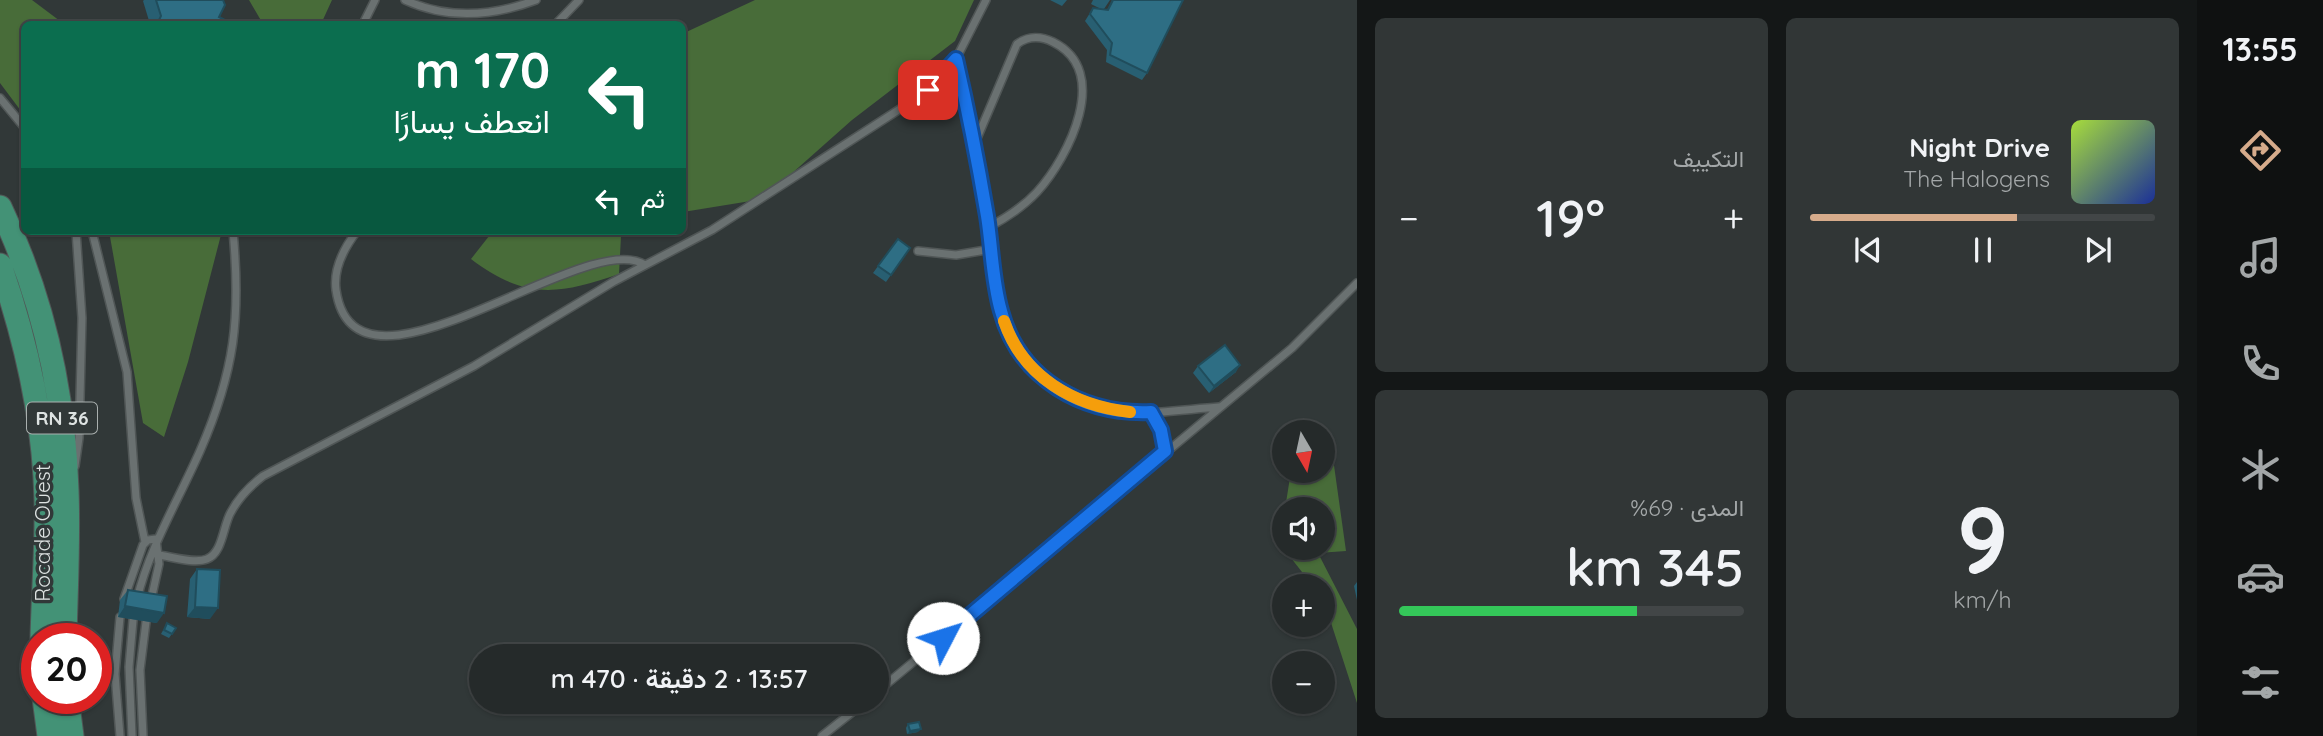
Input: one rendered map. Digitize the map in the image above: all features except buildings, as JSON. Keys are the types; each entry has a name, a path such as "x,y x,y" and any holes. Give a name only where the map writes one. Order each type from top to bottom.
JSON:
{"highway":[{"name":"RN 36","path":"0,207 25,267 61,404 67,490 65,623"},
{"name":"Rocade Ouest","path":"0,265 24,342 44,457 47,543 43,623"},
{"path":"46,714 49,736"},
{"path":"69,714 72,736"}],"lane":[{"path":"364,21 375,0"},
{"path":"405,0 430,10 461,14 499,11 536,0"},
{"path":"559,21 579,0"},
{"path":"159,555 208,559 218,550 226,520 237,501 263,476 474,366 645,265 712,230 917,98 956,59 986,0"},
{"path":"975,144 1017,44 1026,38 1042,38 1071,55 1080,71 1083,93 1067,147 1036,193 1015,212 989,228"},
{"path":"956,59 975,144 998,297 1006,326 1020,353 1041,377 1066,395 1091,405 1116,411 1151,412 1219,407"},
{"path":"0,98 21,123"},
{"path":"67,490 79,438 82,297 76,235"},
{"path":"93,235 127,372 136,498 145,542 124,601"},
{"path":"136,603 156,539 200,451 230,365 238,305 233,235"},
{"path":"355,235 340,259 335,282 336,294 340,305 354,324 375,335 387,337 410,335 533,287 600,265 625,259 645,265"},
{"path":"918,251 956,254 992,249"},
{"path":"889,682 1311,331 1357,283"},
{"path":"1151,412 1161,430 1165,451"},
{"path":"145,542 156,539"},
{"path":"150,605 159,555 156,539"},
{"path":"120,617 116,674 120,736"},
{"path":"132,736 129,667 133,620"},
{"path":"143,736 140,670 146,622"},
{"path":"822,736 850,714"}],"green space":[{"path":"0,0 32,0 60,21 21,21 21,111 0,83"},
{"path":"249,0 332,0 322,21 261,21"},
{"path":"755,0 974,0 955,41 852,120 763,199 686,212 686,32"},
{"path":"110,235 221,235 188,362 164,437 143,423"},
{"path":"490,235 622,235 619,274 560,289 542,290 508,282 471,259"},
{"path":"1335,473 1346,551 1335,552 1335,497 1287,497 1289,483 1335,483"},
{"path":"1293,560 1322,560 1329,574 1304,574"},
{"path":"1335,586 1357,629 1357,703 1335,635"}],"slow traffic":[{"path":"1004,321 1020,353 1053,387 1082,402 1130,412"}],"route":[{"path":"928,90 956,59 975,144 1001,312 1020,353 1041,377 1066,395 1116,411 1151,412 1161,430 1165,451 943,638"}]}
